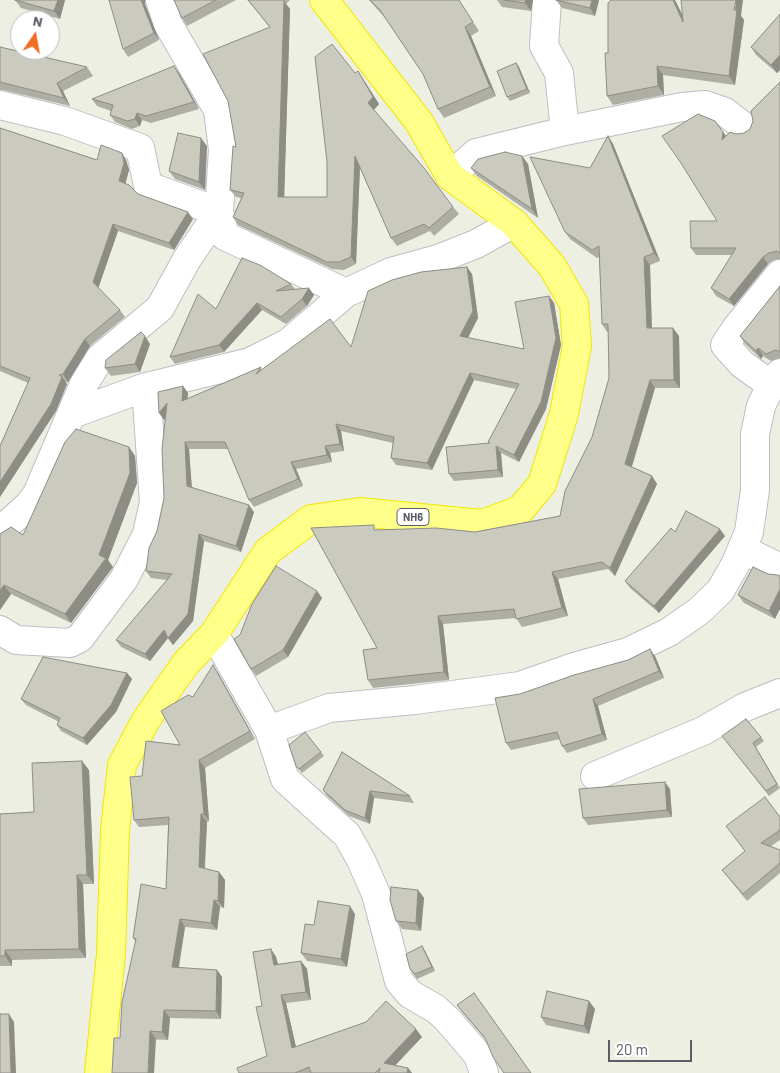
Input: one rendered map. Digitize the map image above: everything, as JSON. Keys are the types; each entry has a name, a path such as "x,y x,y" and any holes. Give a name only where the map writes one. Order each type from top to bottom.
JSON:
{"highway":[{"name":"NH6","path":"99,1073 111,954 115,830 122,765 146,720 186,663 214,634 268,551 311,519 360,512 482,524 520,510 542,484 564,414 577,346 574,304 552,266 514,223 450,176 419,122 324,0"}],"street":[{"path":"160,0 168,24 218,110 223,150 219,212 225,236 346,294"},
{"path":"547,0 544,46 559,74 565,130"},
{"path":"450,176 476,153 565,130 705,104 725,112 743,126"},
{"path":"0,105 65,121 140,148 148,186 219,212"},
{"path":"0,531 29,505 37,494 84,384 100,358 160,308 187,259 219,212"},
{"path":"72,414 146,387 250,362 288,343 346,294 391,272 438,259 476,244 514,223"},
{"path":"268,730 329,708 415,700 520,686 574,667 628,652 670,632 699,611 720,591 735,565 748,532 755,490 755,434 761,406 775,379 742,364 725,345 737,327 780,274"},
{"path":"0,630 16,640 70,643 80,638 124,579 147,534 154,502 146,387"},
{"path":"742,549 780,568"},
{"path":"214,634 268,730 285,779 347,835 361,860 376,894 398,981 410,994 436,1009 447,1020 478,1055 484,1073"},
{"path":"595,776 703,731 745,707 780,693"}],"building":[{"path":"15,0 58,0 54,10"},
{"path":"109,0 141,0 154,33 123,49"},
{"path":"174,0 216,0 182,18"},
{"path":"248,0 284,1 278,197 327,197 327,162 315,57 332,44 355,73 358,71 373,97 368,103 424,168 453,207 429,228 424,224 391,238 355,156 351,257 339,262 327,262 233,217 244,193 230,190 233,146 236,147 228,101 203,54 270,27"},
{"path":"370,0 459,0 473,22 465,27 490,87 438,109 423,74 380,10"},
{"path":"504,0 526,0 525,3"},
{"path":"556,0 592,0 590,8"},
{"path":"611,0 673,0 683,22 681,0 736,0 734,10 737,10 729,76 657,66 658,86 607,96 605,53 608,53 608,3"},
{"path":"780,14 780,55 771,65 751,47"},
{"path":"0,47 10,49 10,60 57,60 87,67 57,83 64,98 0,82"},
{"path":"516,63 527,89 507,97 497,71"},
{"path":"174,66 194,102 146,116 137,113 135,119 127,121 110,115 113,105 92,99"},
{"path":"780,82 780,253 777,251 763,257 729,299 711,288 736,248 691,248 690,221 717,221 662,136 698,114 715,121 723,132 722,140 730,132 736,134 744,133 750,129 753,121 751,111"},
{"path":"0,128 97,160 101,145 122,153 124,163 119,181 129,185 138,194 188,212 169,243 113,224 93,282 120,310 85,339 63,374 59,375 62,377 51,404 0,482 0,446 30,378 0,366"},
{"path":"178,133 201,138 199,182 169,171"},
{"path":"608,136 654,253 644,257 647,328 673,328 674,380 650,380 625,464 652,476 610,568 602,562 552,572 562,608 516,619 514,609 438,616 444,672 368,680 363,650 377,648 311,528 374,525 374,530 436,528 475,532 560,516 565,491 592,437 609,378 608,324 602,324 599,246 592,250 565,232 530,157 590,168"},
{"path":"505,152 522,156 532,209 471,168 478,159"},
{"path":"242,258 260,265 291,284 276,291 309,288 302,299 281,317 257,303 219,345 170,357 198,294 216,309"},
{"path":"467,267 473,311 460,336 524,349 515,302 549,296 556,338 541,402 514,455 496,446 498,470 449,474 446,447 490,443 488,442 519,384 470,373 427,463 391,458 394,437 336,424 340,444 325,446 327,455 291,462 298,479 249,500 225,442 185,442 187,486 249,505 236,546 199,534 188,614 168,638 164,630 145,654 116,640 172,574 146,571 149,548 157,531 164,498 162,449 167,403 159,413 158,392 183,386 182,401 261,367 256,374 330,319 351,347 368,291 392,280 421,272"},
{"path":"780,286 780,352 776,350 766,354 758,348 756,351 740,336"},
{"path":"141,332 145,336 135,364 105,368 106,360"},
{"path":"76,429 129,447 130,473 99,555 106,558 65,614 4,585 0,591 0,534 11,527 23,535 65,442"},
{"path":"686,511 720,529 654,606 625,581 671,528 675,532"},
{"path":"276,566 317,591 283,650 251,669 234,639 240,635 252,604"},
{"path":"753,567 768,574 780,576 780,589 769,611 738,595"},
{"path":"650,649 659,671 593,699 602,734 562,746 557,732 506,743 495,698 520,694 574,675 628,660"},
{"path":"43,657 127,673 111,705 83,738 57,725 60,718 21,699"},
{"path":"213,665 250,731 199,760 204,814 201,814 199,867 219,872 218,901 214,900 211,923 180,919 172,967 217,970 216,1011 164,1010 162,1032 150,1031 148,1073 112,1073 114,1038 120,1038 122,1002 136,939 133,938 141,884 166,889 169,817 134,820 130,777 142,776 146,741 180,745 161,711 188,695 193,697"},
{"path":"746,719 761,737 753,743 777,784 766,791 722,736"},
{"path":"305,732 321,752 299,769 296,766 289,745"},
{"path":"342,752 410,796 370,791 365,818 345,810 323,790"},
{"path":"82,761 87,875 77,875 79,949 5,950 5,956 0,956 0,814 34,812 32,763"},
{"path":"665,782 667,810 583,818 579,789"},
{"path":"765,797 780,817 780,830 761,843 780,850 780,863 743,894 722,870 745,851 726,826"},
{"path":"391,887 418,890 416,923 396,921 390,900"},
{"path":"318,901 350,906 341,959 301,953 305,924 314,925"},
{"path":"422,946 432,967 415,974 410,969 406,954"},
{"path":"271,949 274,965 301,961 306,992 281,995 292,1048 366,1022 386,1001 416,1029 384,1063 408,1068 407,1073 379,1073 380,1068 375,1073 311,1073 309,1067 295,1073 239,1073 237,1068 267,1056 256,1007 262,1006 253,952"},
{"path":"547,991 589,1001 584,1026 541,1017"},
{"path":"474,993 531,1073 504,1073 493,1057 485,1038 457,1005"},
{"path":"0,1014 9,1014 11,1073 0,1073"}]}
